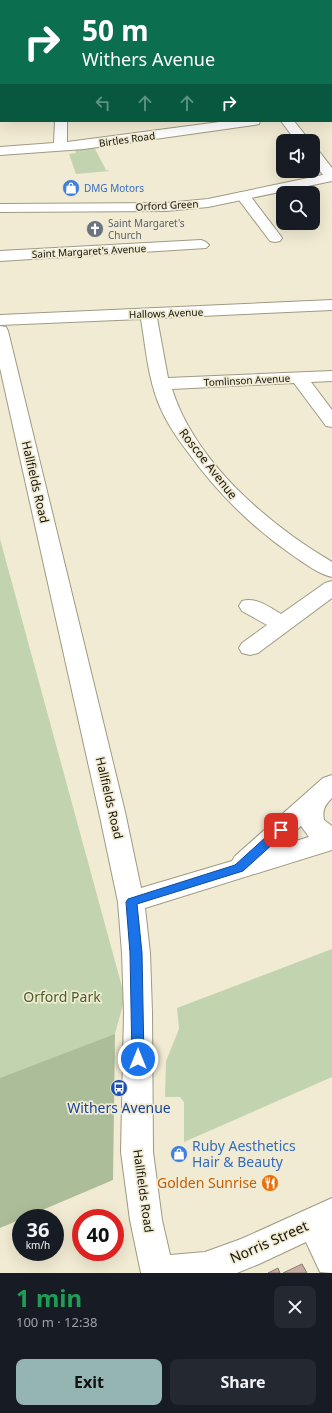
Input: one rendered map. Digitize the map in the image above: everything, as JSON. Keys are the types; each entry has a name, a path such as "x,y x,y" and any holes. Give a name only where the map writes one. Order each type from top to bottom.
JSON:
{"street":[{"path":"60,147 61,122"},
{"name":"Birtles Road","path":"0,151 60,147 162,128 241,122"},
{"path":"288,122 297,134"},
{"path":"320,162 332,177"},
{"name":"Orford Green","path":"0,208 166,207 208,203 332,177"},
{"path":"243,196 275,238"},
{"name":"Saint Margaret's Avenue","path":"0,256 201,245"},
{"name":"Hallows Avenue","path":"0,320 332,305"},
{"name":"Roscoe Avenue","path":"148,313 156,365 168,403 176,422 197,454 240,504 263,524 307,556 332,571"},
{"name":"Hallfields Road","path":"0,331 132,902 136,953 138,1012 138,1160 146,1220 158,1273"},
{"name":"Tomlinson Avenue","path":"162,384 332,376"},
{"path":"300,378 307,390 332,422"},
{"path":"250,648 332,588"},
{"path":"250,606 282,624"},
{"path":"239,868 323,793"},
{"path":"323,793 310,808 310,820 319,831 332,836"},
{"path":"132,902 332,840"},
{"path":"323,1218 332,1260"},
{"name":"Norris Street","path":"158,1273 205,1268 247,1253 323,1218"}],"green space":[{"path":"94,147 106,170 110,171 76,174 69,154 76,153 75,150"},
{"name":"Orford Park","path":"0,539 125,998 111,1048 0,1091"},
{"path":"332,949 332,1077 184,1142 184,1102 180,1097 165,1097 166,1061 179,1029 177,1008"},
{"path":"115,1034 113,1180 45,1209 12,1209 12,1223 0,1228 0,1078"}],"building":[{"path":"302,1264 307,1273 283,1273"},
{"path":"278,1268 280,1273 268,1273"}],"place":[{"name":"DMG Motors","path":"71,188"},
{"name":"Saint Margaret's Church","path":"95,229"},
{"name":"Withers Avenue","path":"119,1088"},
{"name":"Ruby Aesthetics Hair & Beauty","path":"179,1154"},
{"name":"Golden Sunrise","path":"270,1183"}],"route":[{"path":"138,1059 136,953 132,902 239,868 281,830"}]}
